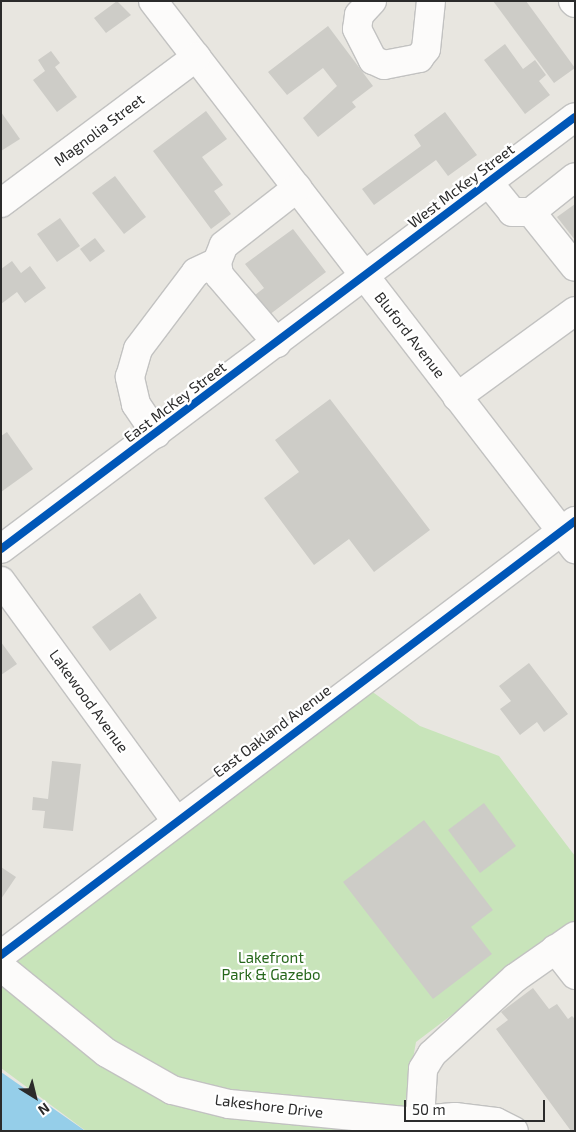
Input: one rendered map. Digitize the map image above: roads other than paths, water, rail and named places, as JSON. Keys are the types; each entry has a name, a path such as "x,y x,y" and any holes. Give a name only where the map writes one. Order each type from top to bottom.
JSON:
{"street":[{"name":"Bluford Avenue","path":"154,1 457,397 570,534"},
{"path":"372,1 358,15 357,29 373,60 384,65 418,58 426,49 431,1"},
{"name":"Magnolia Street","path":"1,203 196,57"},
{"name":"West McKey Street","path":"365,276 488,182 574,120"},
{"path":"488,182 512,212 531,212 575,178"},
{"path":"277,343 219,275 217,262 224,245 297,188"},
{"path":"531,212 575,267"},
{"path":"156,434 136,404 130,377 138,349 196,272 217,262"},
{"name":"East McKey Street","path":"1,549 365,276"},
{"path":"457,397 575,311"},
{"name":"East Oakland Avenue","path":"1,954 176,821 570,534"},
{"name":"Lakewood Avenue","path":"1,581 176,821"},
{"path":"420,1120 423,1069 432,1054 515,978 565,942 575,975"},
{"name":"Lakeshore Drive","path":"1,967 107,1052 172,1090 229,1104 420,1120 455,1117 496,1122 514,1131"}],"water":[{"path":"1,1072 84,1130 86,1131 1,1131"}],"park label":[{"name":"Lakefront Park & Gazebo","path":"271,966"}]}
